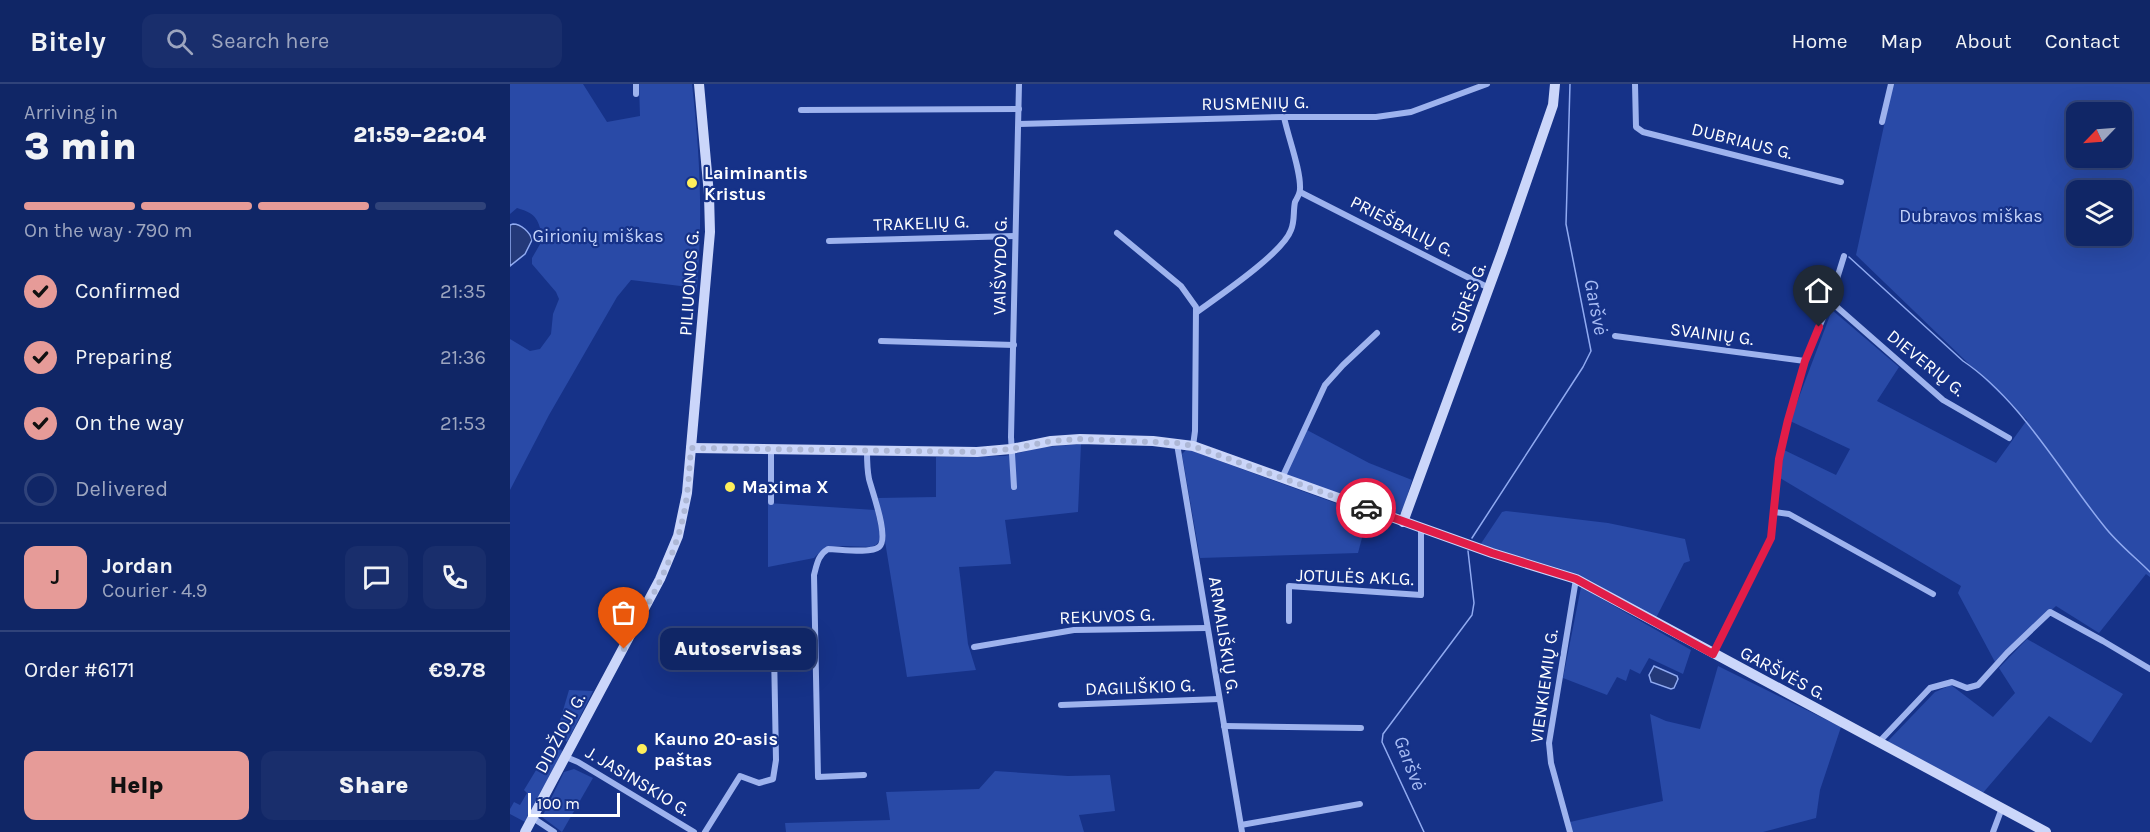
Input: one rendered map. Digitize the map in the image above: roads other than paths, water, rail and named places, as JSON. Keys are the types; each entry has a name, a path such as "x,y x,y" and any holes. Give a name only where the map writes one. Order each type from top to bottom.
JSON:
{"main road":[{"name":"PILIUONOS G.","path":"691,448 710,232 699,84"},
{"name":"SŪRĖS G.","path":"1403,522 1553,105 1556,95 1555,84"},
{"name":"GARŠVĖS G.","path":"691,448 977,452 1080,439 1177,443 1193,446 1403,522 1576,579 2046,832"},
{"name":"DIDŽIOJI G.","path":"525,832 650,599 671,554 682,523 686,502 691,448"}],"street":[{"path":"636,84 636,94"},
{"name":"VAIŠVYDO G.","path":"1014,487 1011,449 1019,84"},
{"name":"RUSMENIŲ G.","path":"1019,123 1376,117 1411,112 1487,84"},
{"name":"DUBRIAUS G.","path":"1635,84 1636,127 1643,132 1841,182"},
{"path":"1882,122 1891,84"},
{"path":"801,110 1019,109"},
{"path":"1197,312 1248,274 1287,240 1292,230 1295,203 1300,192 1284,117"},
{"name":"PRIEŠBALIŲ G.","path":"1300,192 1489,288"},
{"path":"1117,233 1187,292 1197,312 1193,446"},
{"name":"TRAKELIŲ G.","path":"829,241 1015,236"},
{"path":"1713,654 1771,538 1779,459 1788,420 1805,361 1830,301 1844,256"},
{"name":"DIEVERIŲ G.","path":"1830,301 1943,400 2009,438"},
{"path":"1282,478 1325,385 1377,333"},
{"name":"SVAINIŲ G.","path":"1615,336 1805,361"},
{"path":"881,341 1014,345"},
{"name":"ARMALIŠKIŲ G.","path":"1177,443 1242,828"},
{"path":"771,450 771,502"},
{"path":"864,775 818,777 814,575 818,560 828,549 868,551 879,548 882,544 882,527 867,463 867,451"},
{"path":"1774,512 1789,514 1933,594"},
{"name":"JOTULĖS AKLG.","path":"1289,621 1289,586 1421,595 1421,528"},
{"name":"VIENKIEMIŲ G.","path":"1570,832 1551,763 1549,743 1576,579"},
{"path":"1879,742 1930,688 1952,682 1967,688 1978,685 2050,612 2150,669"},
{"name":"REKUVOS G.","path":"974,647 1074,630 1207,628"},
{"path":"705,832 740,776 759,783 773,779 776,760 774,651"},
{"name":"DAGILIŠKIO G.","path":"1061,705 1219,699"},
{"path":"1224,726 1361,728"},
{"name":"J. JASINSKIO G.","path":"566,757 694,832"},
{"path":"1242,828 1360,804"},
{"path":"1993,832 2002,808"},
{"path":"533,818 554,832"}],"waterway":[{"name":"Garšvė","path":"1472,538 1583,367 1591,351 1566,224 1570,84"},
{"path":"1849,257 2003,395 2039,438 2109,532 2150,572"},
{"name":"Garšvė","path":"1424,832 1382,742 1383,734 1472,615 1474,603 1468,551"}],"place":[{"name":"Laiminantis Kristus","path":"692,183"},
{"name":"Maxima X","path":"730,487"},
{"name":"Autoservisas","path":"624,649"},
{"name":"Kauno 20-asis paštas","path":"642,749"}],"park label":[{"name":"Dubravos miškas","path":"1971,216"},
{"name":"Girionių miškas","path":"598,236"}]}
